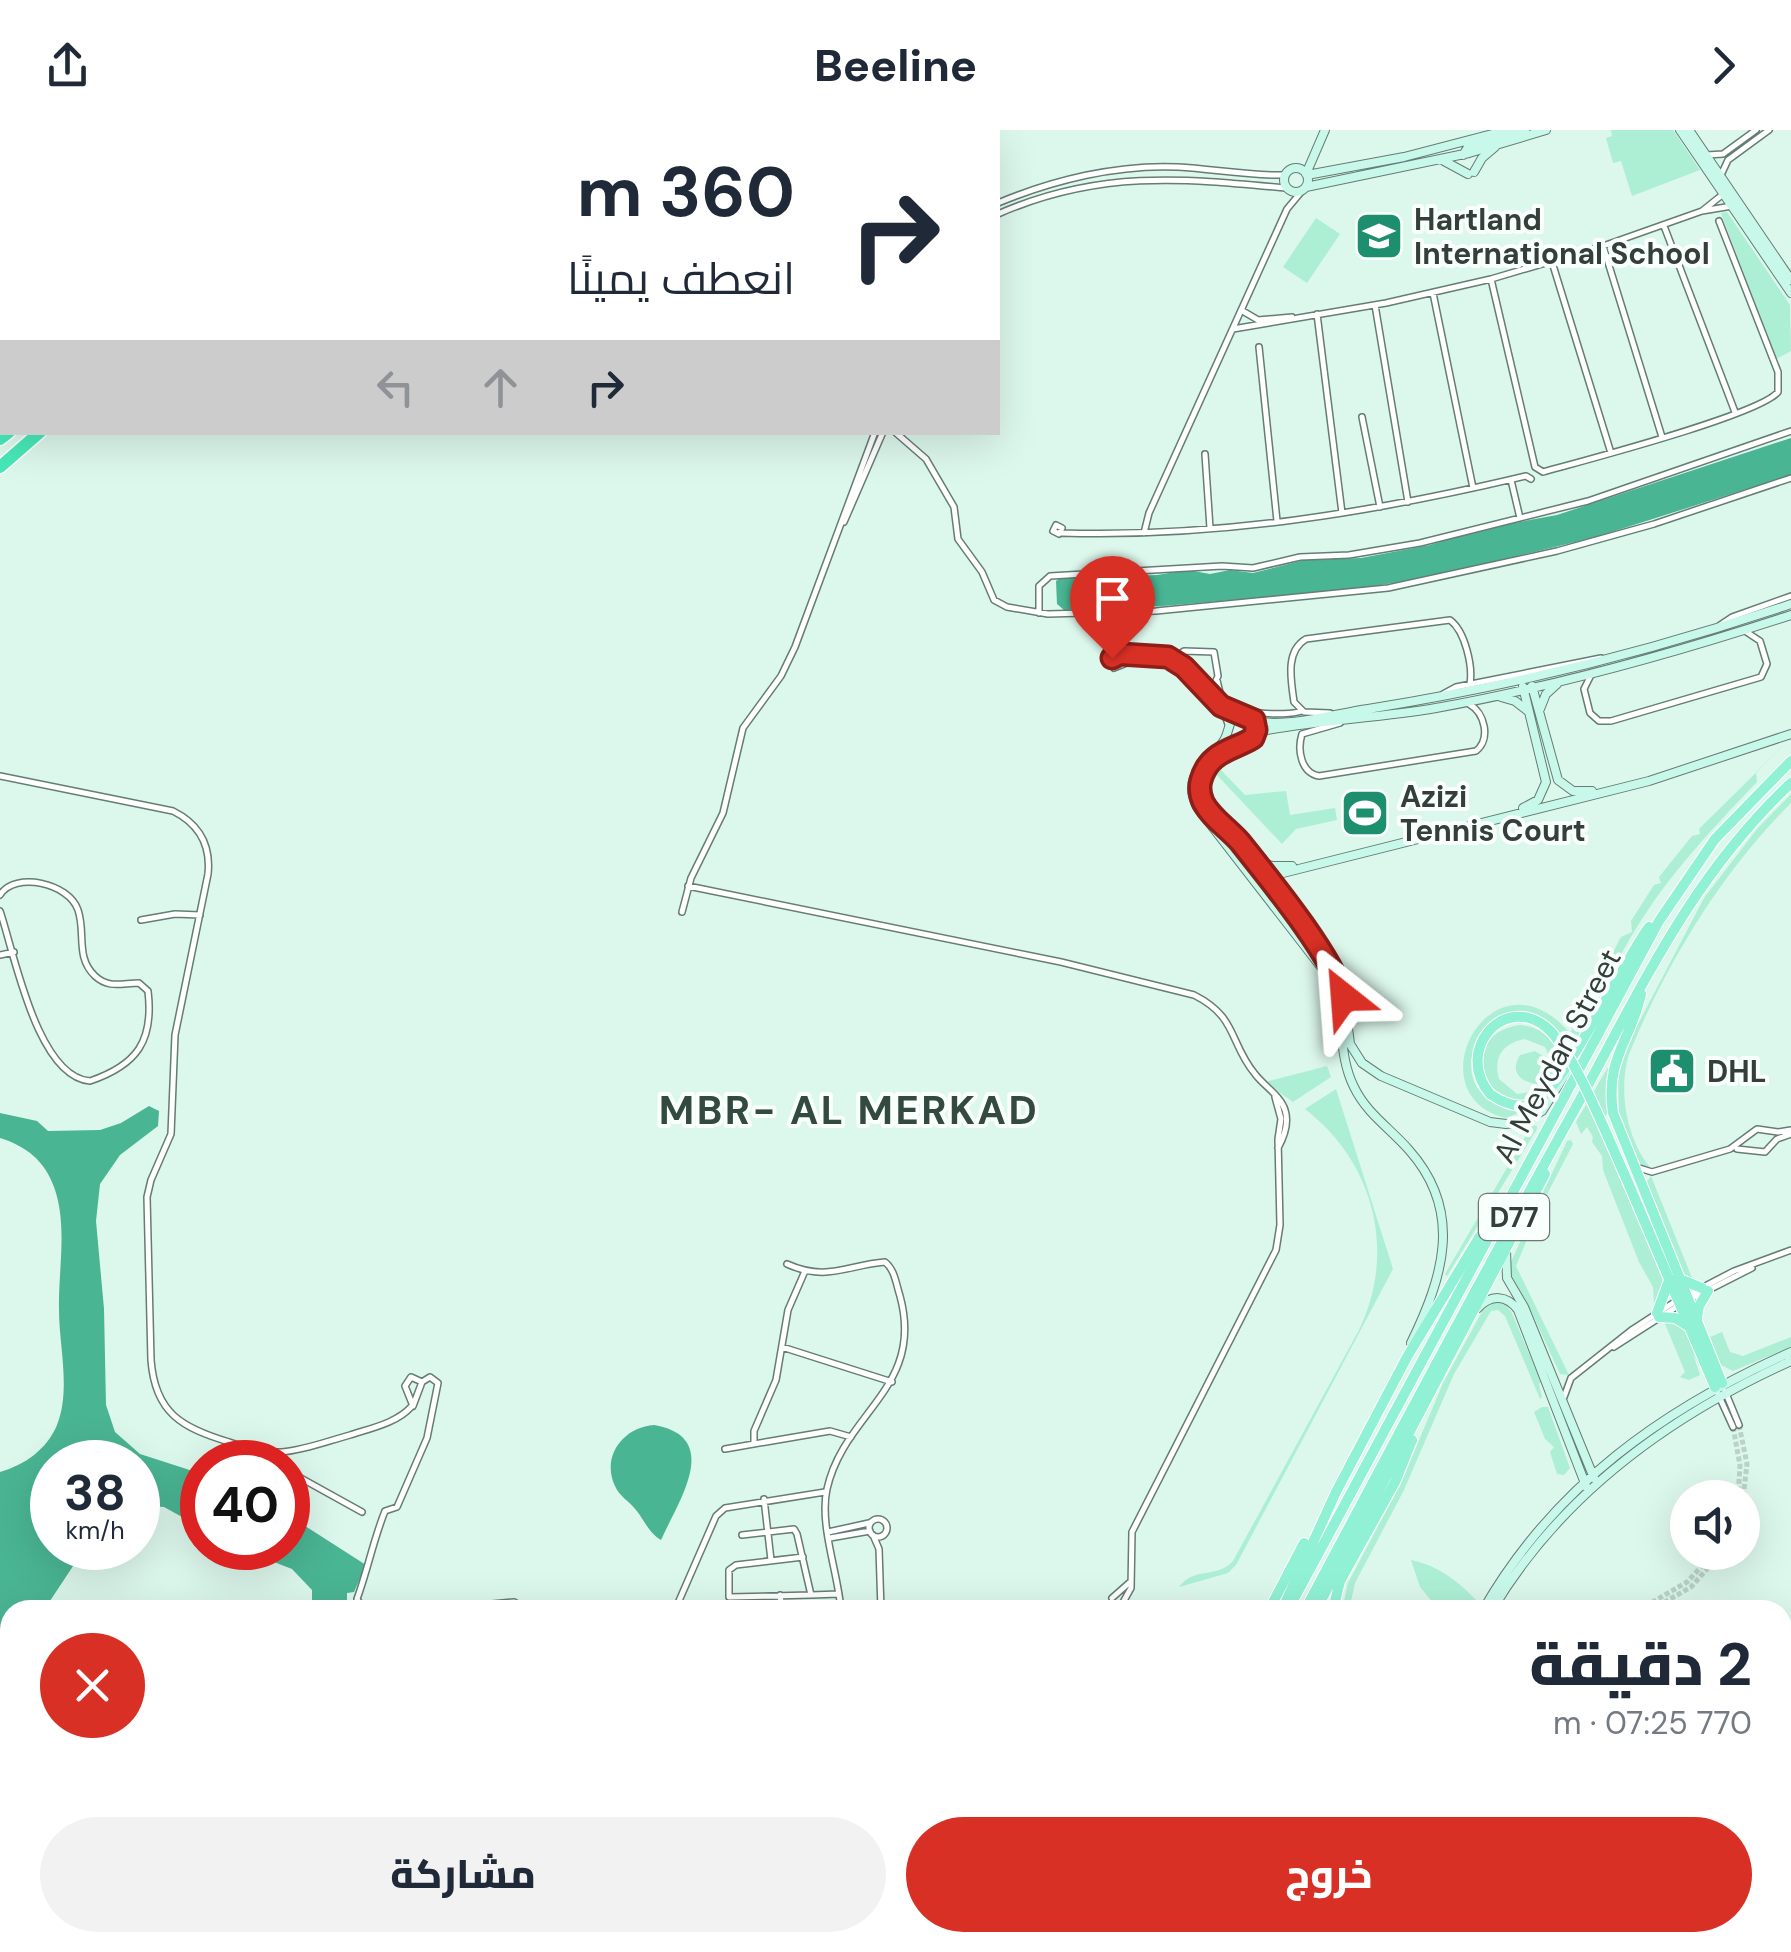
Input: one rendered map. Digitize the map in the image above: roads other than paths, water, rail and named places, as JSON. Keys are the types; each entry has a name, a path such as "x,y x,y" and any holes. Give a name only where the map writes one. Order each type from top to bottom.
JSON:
{"highway":[{"path":"0,467 37,435"}],"main road":[{"name":"Al Meydan Street","path":"1290,1600 1669,904 1727,825 1791,761"},
{"name":"Al Meydan Street","path":"1310,1600 1480,1278 1674,924 1741,834 1791,783"},
{"path":"1669,904 1635,946 1577,1048 1546,1094 1535,1103 1512,1105 1490,1094 1476,1066 1484,1036 1495,1025 1525,1018 1540,1022 1551,1031 1565,1052 1626,1178 1720,1389"},
{"path":"1642,982 1640,1003 1617,1053 1611,1083 1615,1120 1672,1278 1658,1315 1692,1326"},
{"path":"1321,1600 1506,1251 1577,1105"},
{"path":"1289,1600 1336,1492 1407,1357 1498,1206 1520,1177"},
{"path":"1672,1278 1705,1289 1692,1326"},
{"path":"1335,1600 1338,1586 1400,1470 1427,1400"},
{"path":"1274,1600 1324,1504 1336,1492"}],"street":[{"path":"1000,202 1069,180 1138,169 1175,167 1285,175 1308,158 1324,130"},
{"path":"1144,533 1147,518 1287,209 1304,189 1324,130"},
{"path":"1000,213 1080,188 1142,178 1287,188 1294,192 1440,160 1508,130"},
{"path":"1465,148 1525,130"},
{"path":"1296,168 1306,174 1498,144 1546,130"},
{"path":"1680,130 1791,293"},
{"path":"1689,130 1791,280"},
{"path":"1706,154 1723,154 1756,130"},
{"path":"1721,176 1728,160 1769,130"},
{"path":"1440,160 1471,173 1498,144"},
{"path":"1285,175 1287,209"},
{"path":"1233,328 1433,293 1552,262 1702,211 1719,200 1723,191"},
{"path":"1702,211 1732,206"},
{"path":"1491,279 1536,469 1543,472 1662,438 1769,398 1776,386 1770,354 1720,221"},
{"path":"1664,226 1735,412"},
{"path":"1603,246 1662,438"},
{"path":"1552,262 1611,453"},
{"path":"1433,293 1473,488"},
{"path":"1375,305 1408,502"},
{"path":"1241,310 1258,320 1295,318"},
{"path":"1317,314 1342,513"},
{"path":"1260,347 1276,522"},
{"path":"1362,417 1380,507"},
{"path":"1039,612 1039,586 1050,576 1259,567 1289,558 1420,543 1651,482 1791,431"},
{"path":"859,486 874,435"},
{"path":"682,912 688,886 723,813 744,728 787,665 842,524 883,435"},
{"path":"898,435 926,459 954,508 958,540 982,572 994,600 1010,608 1039,612 1156,610 1388,588 1557,551 1791,478"},
{"path":"1205,454 1210,528"},
{"path":"1061,533 1144,533 1276,522 1408,502 1528,476 1531,479"},
{"path":"1511,480 1520,518"},
{"path":"1717,629 1732,616 1791,596"},
{"path":"1142,656 1118,669 1110,664 1120,654 1160,654 1173,659 1221,706 1254,720 1272,723 1340,718 1497,696 1791,604"},
{"path":"1256,733 1440,698 1560,682 1791,614"},
{"path":"1302,711 1293,699 1291,658 1296,646 1309,638 1450,620 1460,631 1472,674 1470,684"},
{"path":"1762,624 1791,623"},
{"path":"1592,674 1584,690 1592,716 1605,722 1626,717 1761,677 1767,664 1760,641 1742,630"},
{"path":"1173,659 1184,651 1212,650 1217,680 1227,702 1268,716 1302,711 1340,718"},
{"path":"1440,698 1450,689 1470,684 1589,658 1609,660"},
{"path":"1210,694 1217,680"},
{"path":"1496,820 1535,803 1545,790 1535,714 1545,696 1560,682"},
{"path":"1527,685 1563,786 1581,793 1611,791"},
{"path":"1497,696 1515,701 1535,714"},
{"path":"1340,718 1300,736 1303,764 1310,774 1319,776 1476,751 1485,739 1481,718 1466,702"},
{"path":"1221,706 1228,729 1238,742"},
{"path":"1240,715 1221,745 1197,770 1192,785 1197,807 1331,982 1340,1008 1345,1064 1358,1094 1378,1121 1413,1154 1436,1197 1443,1231 1442,1262 1434,1295 1407,1357"},
{"path":"1254,720 1256,733 1251,740 1223,751 1207,768 1200,792 1207,808 1252,858 1332,968 1344,997 1350,1044 1362,1064 1376,1074 1490,1122 1512,1124 1533,1117 1546,1107 1577,1048"},
{"path":"1228,846 1243,856 1258,876 1266,878 1611,791 1775,740 1791,731"},
{"path":"0,776 170,810 186,818 202,835 209,857 174,1035 172,1128 147,1198 153,1378 166,1408 185,1425 224,1440"},
{"path":"1252,858 1272,866 1312,866"},
{"path":"1264,894 1266,878"},
{"path":"0,895 9,884 21,881 57,890 73,901 83,957 92,973 111,985 135,983 148,991 142,1050 93,1080 73,1076 38,1030 0,911"},
{"path":"688,886 1061,962 1187,993 1212,1006 1228,1022 1250,1068 1273,1094 1281,1119 1276,1250 1132,1532 1130,1591 1124,1600"},
{"path":"141,920 175,914 200,915"},
{"path":"0,956 14,952"},
{"path":"1730,1149 1757,1129 1791,1132"},
{"path":"1768,1132 1772,1144"},
{"path":"1630,1159 1638,1168 1652,1172 1730,1149 1764,1152 1791,1132"},
{"path":"1750,1136 1753,1149"},
{"path":"1642,1190 1652,1172"},
{"path":"1564,1398 1566,1384 1574,1376 1658,1315 1791,1250"},
{"path":"1506,1251 1506,1278 1524,1307 1552,1370 1594,1478"},
{"path":"787,1264 806,1271 837,1273 883,1262 891,1266 904,1324 902,1355 892,1382 851,1438 835,1465 826,1492 840,1600"},
{"path":"754,1444 754,1431 774,1386 788,1310 806,1271"},
{"path":"1465,1328 1489,1300 1502,1298 1516,1307 1586,1486"},
{"path":"782,1347 892,1382"},
{"path":"1490,1600 1530,1540 1645,1433 1791,1352"},
{"path":"1720,1389 1791,1361"},
{"path":"1552,1370 1574,1376"},
{"path":"412,1406 406,1382 413,1376 422,1382"},
{"path":"310,1446 399,1417 412,1406 422,1382 430,1378 438,1384 430,1406 427,1438 397,1507 385,1511 370,1548 369,1568 358,1600"},
{"path":"1720,1389 1736,1426"},
{"path":"725,1449 830,1431 851,1438"},
{"path":"310,1483 362,1512"},
{"path":"1499,1600 1532,1551 1586,1486"},
{"path":"680,1600 720,1511 730,1505 826,1492"},
{"path":"764,1499 771,1560"},
{"path":"829,1535 878,1519 886,1523 879,1549 881,1600"},
{"path":"872,1522 879,1549"},
{"path":"742,1535 794,1529 811,1595"},
{"path":"846,1531 884,1534"},
{"path":"803,1557 743,1563 729,1570 729,1598 840,1594"},
{"path":"1112,1598 1130,1580"},
{"path":"780,1595 781,1600"}],"tunnel":[{"path":"1739,1425 1747,1464 1745,1480"},
{"path":"1733,1427 1739,1480"},
{"path":"1656,1600 1687,1582 1698,1570"},
{"path":"1668,1600 1691,1587 1706,1570"}],"place":[{"name":"Hartland International School","path":"1379,236"},
{"name":"Azizi Tennis Court","path":"1365,813"},
{"name":"DHL","path":"1672,1071"}],"district":[{"name":"MBR- AL MERKAD","path":"849,1110"}]}
